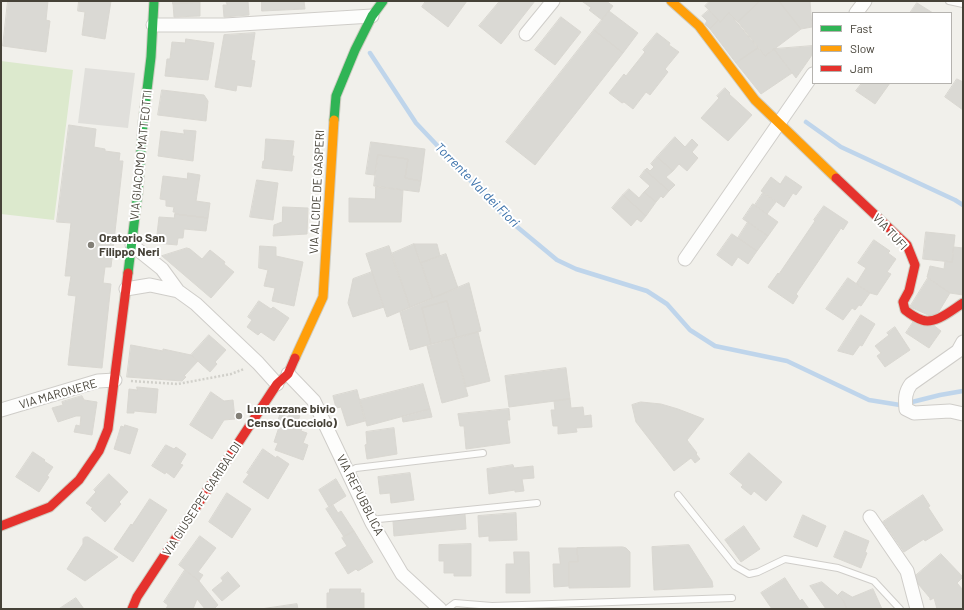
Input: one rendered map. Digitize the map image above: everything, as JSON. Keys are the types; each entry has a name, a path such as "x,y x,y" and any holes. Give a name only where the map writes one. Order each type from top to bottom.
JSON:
{"street":[{"name":"VIA GIACOMO MATTEOTTI","path":"1,526 50,507 79,480 99,451 108,429 138,192 143,123 151,57 154,1"},
{"name":"VIA ALCIDE DE GASPERI","path":"277,384 288,374 323,297 336,96 355,50 372,16 383,1"},
{"path":"526,34 553,1"},
{"name":"VIA TUFI","path":"672,1 699,26 755,100 907,245 915,265 909,291 903,302 904,310 924,321 930,321 942,316 963,303"},
{"path":"857,12 865,1"},
{"path":"153,25 225,25 372,16"},
{"path":"685,259 812,75"},
{"path":"132,245 162,269 178,291 196,304 258,363 277,384"},
{"path":"126,290 150,285 178,291"},
{"path":"963,342 958,351 911,384 906,391 906,404 914,413 950,411 963,414"},
{"name":"VIA REPUBBLICA","path":"288,374 314,401 372,522 402,574 440,609"},
{"name":"VIA MARONERE","path":"1,410 98,381 114,380"},
{"name":"VIA GIUSEPPE GARIBALDI","path":"132,609 137,597 277,384"},
{"path":"870,517 907,571 918,609"}],"lane":[{"path":"949,1 963,4"},
{"path":"348,473 356,468 483,453"},
{"path":"678,495 735,566 749,574 758,572 785,559 838,568 874,581 900,609"},
{"path":"372,522 379,519 537,503"},
{"path":"447,609 455,603 492,606 732,598"}],"path":[{"path":"114,380 178,384 231,374 258,363"}],"green space":[{"path":"1,61 73,70 54,220 1,214"}],"shaded area":[{"path":"85,68 135,73 128,128 78,123"}],"building":[{"path":"8,1 48,1 46,20 50,21 46,52 3,46"},
{"path":"79,1 111,1 105,39 82,35 85,12 78,11"},
{"path":"173,1 200,1 200,2 173,4"},
{"path":"226,1 248,1 249,15 224,17 223,5 227,5"},
{"path":"262,1 304,1 305,9 262,11"},
{"path":"426,1 467,1 448,27 422,7"},
{"path":"500,1 535,1 501,44 479,26"},
{"path":"582,1 606,1 613,6 602,20 589,10 591,8"},
{"path":"710,1 760,1 738,22 729,13 720,22 705,6"},
{"path":"760,1 779,1 801,29 765,56 738,22"},
{"path":"779,1 810,1 812,27 801,29"},
{"path":"200,2 200,16 174,17 173,4"},
{"path":"917,3 931,12 911,12"},
{"path":"709,10 718,20 710,29 705,24 707,21 702,16"},
{"path":"609,11 638,33 623,53 594,30"},
{"path":"729,13 758,48 736,63 710,29 718,20 720,22"},
{"path":"561,17 581,32 555,65 535,50"},
{"path":"594,30 623,53 535,165 506,142"},
{"path":"255,33 251,60 255,61 251,87 237,85 236,91 215,87 224,35"},
{"path":"657,33 670,43 669,45 679,52 665,69 668,72 650,95 646,92 633,109 609,93 624,74 626,76 645,52 643,50"},
{"path":"186,39 214,43 208,80 165,76 167,59 170,59 172,42 185,43"},
{"path":"812,46 812,55 796,78 774,49"},
{"path":"758,48 765,56 774,49 792,73 761,94 736,63"},
{"path":"957,79 963,82 963,110 945,97"},
{"path":"861,84 889,84 875,104 856,91"},
{"path":"725,88 730,93 729,94 752,115 728,141 701,118 719,98 717,96"},
{"path":"162,90 204,95 208,101 206,121 158,115"},
{"name":"Oratorio San Filippo Neri","path":"69,125 96,129 94,147 105,149 105,151 120,153 119,161 123,161 111,267 105,267 103,283 111,284 102,368 68,365 76,296 68,295 71,276 65,276 71,223 57,222"},
{"path":"184,130 196,131 193,161 158,156 161,131 184,134"},
{"path":"675,137 685,147 692,139 698,145 692,152 698,158 687,171 679,164 673,171 657,157"},
{"path":"266,139 294,141 292,171 262,168"},
{"path":"371,142 425,149 421,181 405,178 408,159 378,155 375,175 366,174"},
{"path":"378,155 408,159 405,178 421,181 419,192 374,186"},
{"path":"657,157 673,171 666,177 675,185 669,191 645,170 647,168 650,171 654,167 651,164"},
{"path":"645,170 669,191 663,198 661,196 656,202 644,192 650,186 640,177"},
{"path":"188,173 200,175 196,201 210,203 208,218 175,214 175,212 173,212 174,207 166,206 166,200 160,199 163,176 187,179"},
{"path":"786,176 802,187 796,195 793,193 784,207 761,191 771,177 780,184"},
{"path":"257,180 278,183 273,220 250,217"},
{"path":"376,187 403,190 401,222 349,222 349,198 375,199"},
{"path":"629,189 639,198 644,192 656,202 646,216 623,195"},
{"path":"763,193 776,202 767,214 755,205"},
{"path":"623,195 646,216 641,222 637,219 631,226 612,208"},
{"path":"753,204 778,222 768,236 743,219"},
{"path":"824,206 848,222 843,230 841,228 796,294 798,296 793,304 768,287 778,273 779,274"},
{"path":"283,207 308,208 307,234 273,236 274,225 282,222"},
{"path":"175,214 208,218 206,231 184,229 183,238 178,238 177,245 156,243 159,217 174,218"},
{"path":"748,222 768,236 757,251 738,238"},
{"path":"926,232 955,235 952,262 923,259"},
{"path":"732,234 757,251 748,264 738,257 732,266 717,255"},
{"path":"874,240 890,251 888,253 896,259 887,272 891,274 877,295 870,293 856,284 866,268 858,263"},
{"path":"414,244 437,244 440,256 421,263"},
{"path":"414,244 433,298 410,307 391,254"},
{"path":"260,246 276,247 276,256 303,262 294,306 272,301 275,288 264,286 268,270 259,268"},
{"path":"389,246 410,307 387,317 366,254"},
{"path":"954,247 963,248 963,295 950,293 927,277 930,266 944,269 945,261 952,262"},
{"path":"187,248 202,259 210,250 225,262 224,264 234,272 211,298 162,256"},
{"path":"446,254 458,288 433,298 421,263"},
{"path":"372,272 384,307 353,317 348,303 353,279"},
{"path":"848,278 870,293 861,306 859,305 855,310 852,308 843,320 826,309"},
{"path":"928,278 950,293 935,318 910,307"},
{"path":"469,283 481,331 457,338 447,301 422,308 431,344 410,350 400,312"},
{"path":"259,301 271,309 273,307 289,318 274,341 261,332 258,335 247,327 252,320 248,317"},
{"path":"447,301 457,338 431,344 422,308"},
{"path":"861,315 875,324 862,346 860,345 853,355 838,351"},
{"path":"914,321 932,324 941,331 929,348 906,333"},
{"path":"895,327 910,350 885,367 877,356 881,353 875,346 889,335 887,333"},
{"path":"478,332 490,381 466,387 452,339"},
{"path":"209,335 226,350 215,362 217,364 210,372 191,355"},
{"path":"452,339 468,396 442,403 427,346"},
{"path":"131,345 163,351 163,349 191,355 198,361 184,376 186,377 182,381 127,377"},
{"path":"566,368 570,399 509,407 505,376"},
{"path":"423,384 430,409 367,426 360,400"},
{"path":"137,387 158,389 156,413 134,411 134,413 127,413 129,389 137,390"},
{"path":"357,390 365,421 347,426 341,407 336,408 333,396"},
{"path":"211,392 224,401 233,400 235,419 224,420 212,439 190,425"},
{"path":"82,396 84,400 97,402 92,435 74,432 76,425 80,426 81,416 76,416 58,422 52,408 63,405 62,402"},
{"path":"570,399 571,408 583,407 584,416 591,415 592,427 576,428 577,432 558,434 558,426 553,426 551,410 555,410 554,401"},
{"path":"641,402 661,404 704,419 687,440 700,459 695,463 691,458 674,471 636,422 632,405"},
{"path":"430,409 432,417 403,422 402,417"},
{"path":"509,409 510,420 507,420 510,443 466,449 464,426 460,426 458,414"},
{"path":"289,412 300,416 298,420 304,422 301,431 307,433 303,443 308,445 303,460 275,450 278,443 274,442 279,427 276,426 280,414 288,417"},
{"path":"125,425 138,429 130,454 114,449 121,426 124,427"},
{"path":"394,428 397,454 367,459 365,445 367,444 366,432"},
{"path":"166,445 174,449 176,447 186,454 180,464 183,465 174,478 166,472 165,474 152,466"},
{"path":"263,449 276,458 277,456 289,464 268,499 243,482 249,474 247,473"},
{"path":"33,452 53,467 47,476 49,477 39,492 16,477"},
{"path":"749,453 782,482 766,501 754,491 751,495 741,487 743,485 730,474"},
{"path":"513,465 514,468 533,466 534,478 522,479 524,491 515,492 515,490 489,494 487,469"},
{"path":"410,473 414,500 391,503 390,493 380,494 378,477"},
{"path":"109,474 128,492 119,502 121,504 105,522 91,509 93,508 86,503 96,492 94,490"},
{"path":"336,479 346,496 329,507 319,490"},
{"path":"227,493 251,509 232,538 209,522"},
{"path":"923,495 930,506 928,507 943,530 925,541 924,539 904,552 883,522"},
{"path":"150,499 167,510 133,562 114,549"},
{"path":"333,505 338,513 341,511 354,531 344,537 326,509"},
{"path":"516,513 517,540 489,541 489,536 479,537 478,516"},
{"path":"465,514 466,529 394,536 393,521"},
{"path":"803,515 826,526 817,547 794,537"},
{"path":"744,526 760,549 741,562 725,540"},
{"path":"354,531 373,562 358,571 356,569 348,574 335,553 347,546 342,538"},
{"path":"845,531 869,541 865,552 867,553 861,568 834,557"},
{"path":"200,536 216,548 198,572 203,575 199,581 179,565"},
{"path":"88,537 118,557 85,581 67,569 83,544 83,539"},
{"path":"471,544 471,576 454,576 454,573 444,573 444,561 439,561 439,545"},
{"path":"689,545 712,581 713,587 654,590 652,547"},
{"path":"623,547 630,552 630,587 569,588 569,562 578,562 577,548"},
{"path":"559,548 577,548 578,562 569,562 569,586 554,587 553,564 560,564"},
{"path":"514,552 529,552 530,593 506,593 506,564 514,564"},
{"path":"941,554 963,577 957,583 963,590 963,609 937,609 934,598 930,600 930,598 913,578"},
{"path":"185,570 199,581 218,605 214,609 205,609 197,599 193,609 166,609 168,605 164,602"},
{"path":"228,572 240,586 222,601 212,590 223,581 221,578"},
{"path":"785,578 800,601 802,599 809,609 772,609 761,593"},
{"path":"822,582 843,600 847,609 826,609 810,586"},
{"path":"330,589 361,589 360,593 364,593 364,609 327,609 327,593 329,593"},
{"path":"873,589 882,609 847,609 843,600 838,595 842,591 852,597"},
{"path":"76,598 84,609 59,609"},
{"path":"297,604 298,609 261,609"}],"waterway":[{"name":"Torrente Val dei Fiori","path":"370,53 416,123 504,216 557,260 576,269 647,291 667,304 690,330 715,346 787,361 869,400 900,405 963,391"},
{"path":"806,122 841,147 963,205"}],"traffic: fast":[{"path":"128,273 138,192 143,123 151,57 154,1"},
{"path":"334,120 336,96 355,50 372,16 383,1"}],"traffic: slow":[{"path":"671,1 699,26 755,100 836,178"},
{"path":"295,358 323,297 334,120"}],"traffic: jam":[{"path":"836,178 907,245 915,265 909,291 903,302 905,310 913,316 927,321 938,319 963,303"},
{"path":"1,526 50,507 79,480 99,451 108,429 128,273"},
{"path":"132,609 137,597 277,384 288,374 295,358"}],"place":[{"name":"Oratorio San Filippo Neri","path":"91,245"},
{"name":"Lumezzane bivio Censo (Cucciolo)","path":"239,416"}]}
